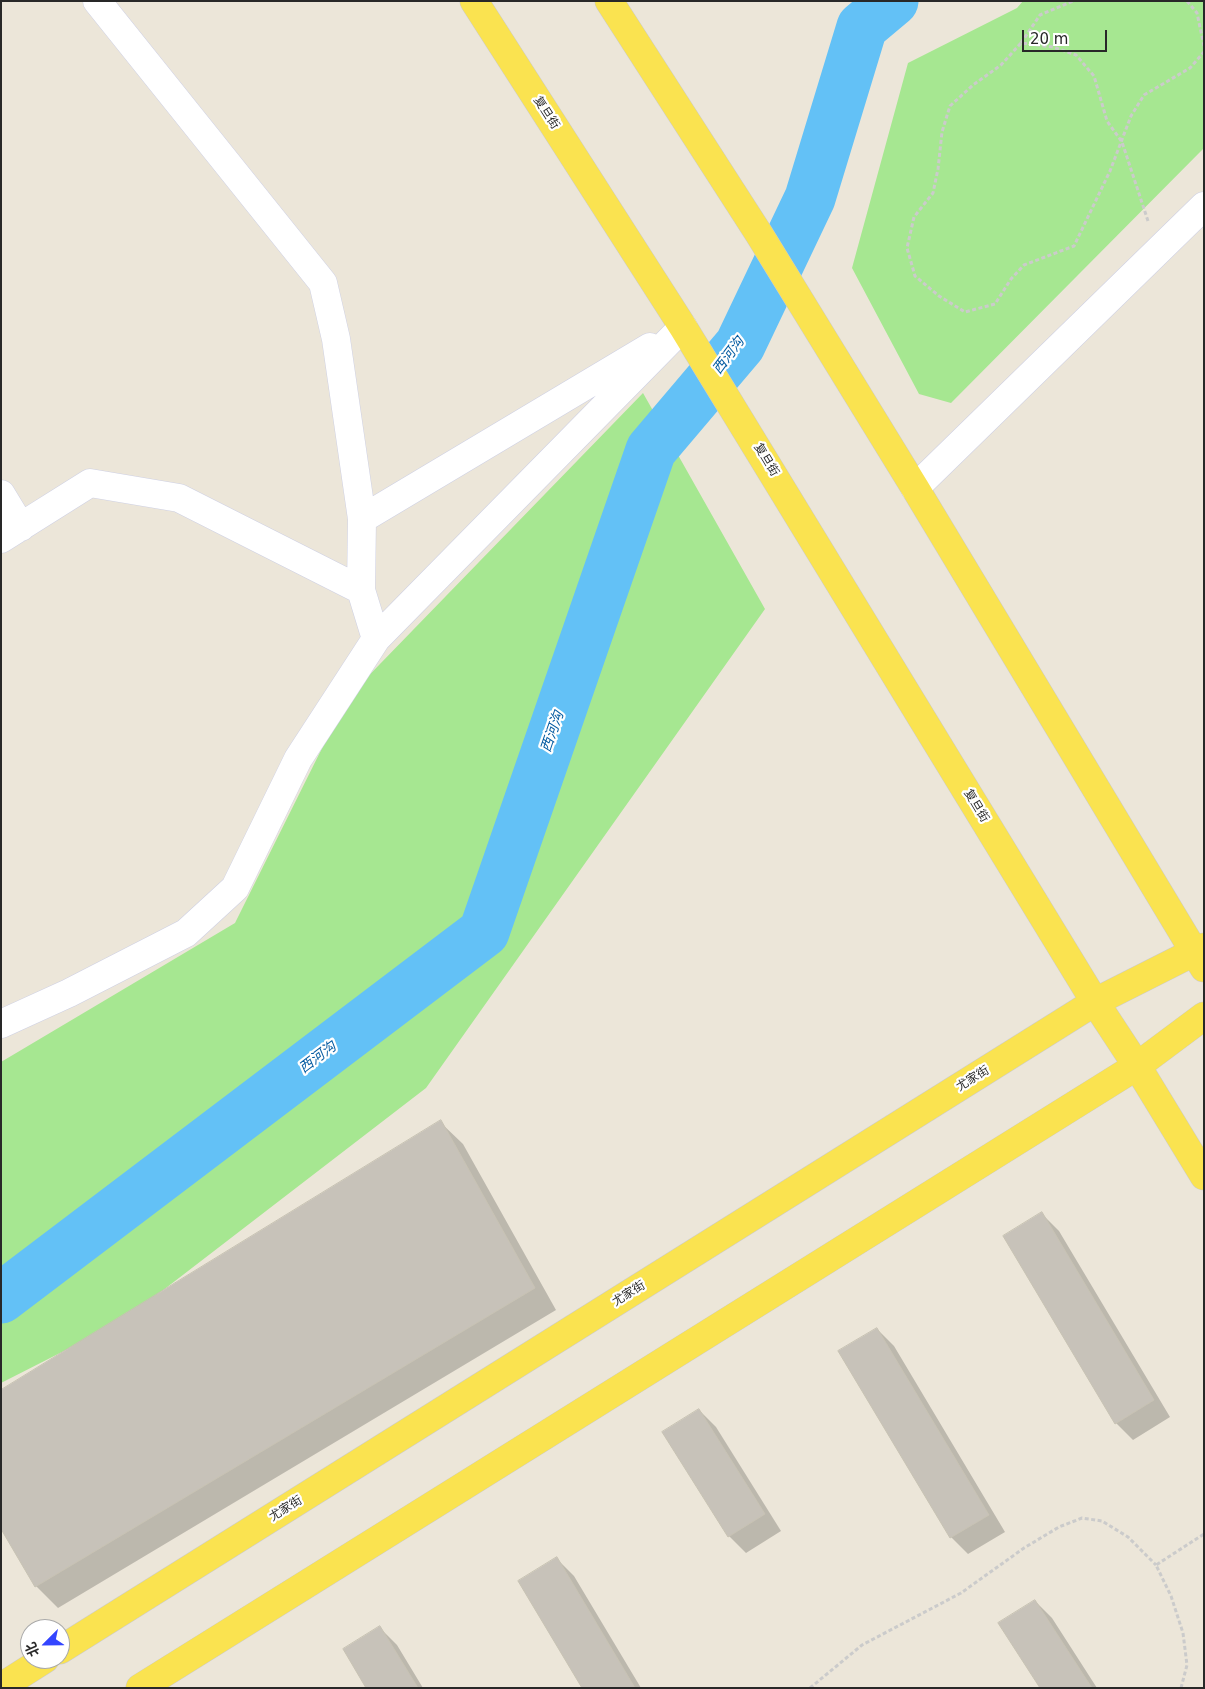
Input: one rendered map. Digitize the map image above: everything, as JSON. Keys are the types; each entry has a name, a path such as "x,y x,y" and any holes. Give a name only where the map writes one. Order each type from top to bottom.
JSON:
{"main road":[{"name":"复旦街","path":"474,1 683,327 1095,1002 1137,1066 1204,1176"},
{"path":"609,1 759,234 1201,956"},
{"name":"尤家街","path":"70,1644 1095,1002 1201,956"},
{"path":"140,1688 1137,1066 1204,1016"},
{"path":"1,1687 30,1669"}],"street":[{"path":"97,1 323,284 336,339 362,519 361,590 376,638"},
{"path":"915,488 1204,206"},
{"path":"362,519 683,327"},
{"path":"1,1024 69,993 186,933 235,888 298,758 376,638 683,327"},
{"path":"1,494 11,533 90,482 179,498 361,590"}],"path":[{"path":"1072,1 1040,15 1021,43 1002,65 950,106 942,132 933,193 914,216 907,248 915,276 939,296 965,312 995,304 1011,279 1024,265 1074,246 1110,171 1131,116 1144,94 1190,68 1204,52"},
{"path":"1187,1 1197,12 1204,46"},
{"path":"1021,43 1053,47 1076,55 1094,76 1107,121 1122,142 1158,250"},
{"path":"810,1688 862,1645 961,1593 1024,1548 1059,1527 1082,1518 1102,1521 1128,1538 1156,1565 1171,1596 1183,1633 1187,1665 1181,1688"},
{"path":"1156,1565 1204,1534"}],"green space":[{"path":"1023,1 1204,1 1204,148 951,403 919,394 852,268 908,63 1017,8"},
{"path":"643,393 765,609 426,1088 123,1321 1,1383 1,1062 235,923 347,698"}],"building":[{"path":"441,1120 535,1288 35,1587 1,1529 1,1390"},
{"path":"1042,1212 1154,1400 1115,1424 1003,1236"},
{"path":"877,1328 989,1515 950,1538 838,1351"},
{"path":"699,1409 765,1514 728,1537 662,1432"},
{"path":"557,1557 635,1688 582,1688 518,1581"},
{"path":"1035,1600 1092,1688 1040,1688 998,1623"},
{"path":"380,1626 418,1688 366,1688 343,1649"}],"waterway":[{"name":"西河沟","path":"1,1298 484,932 651,450 740,345 810,198 862,27 893,1"}]}
